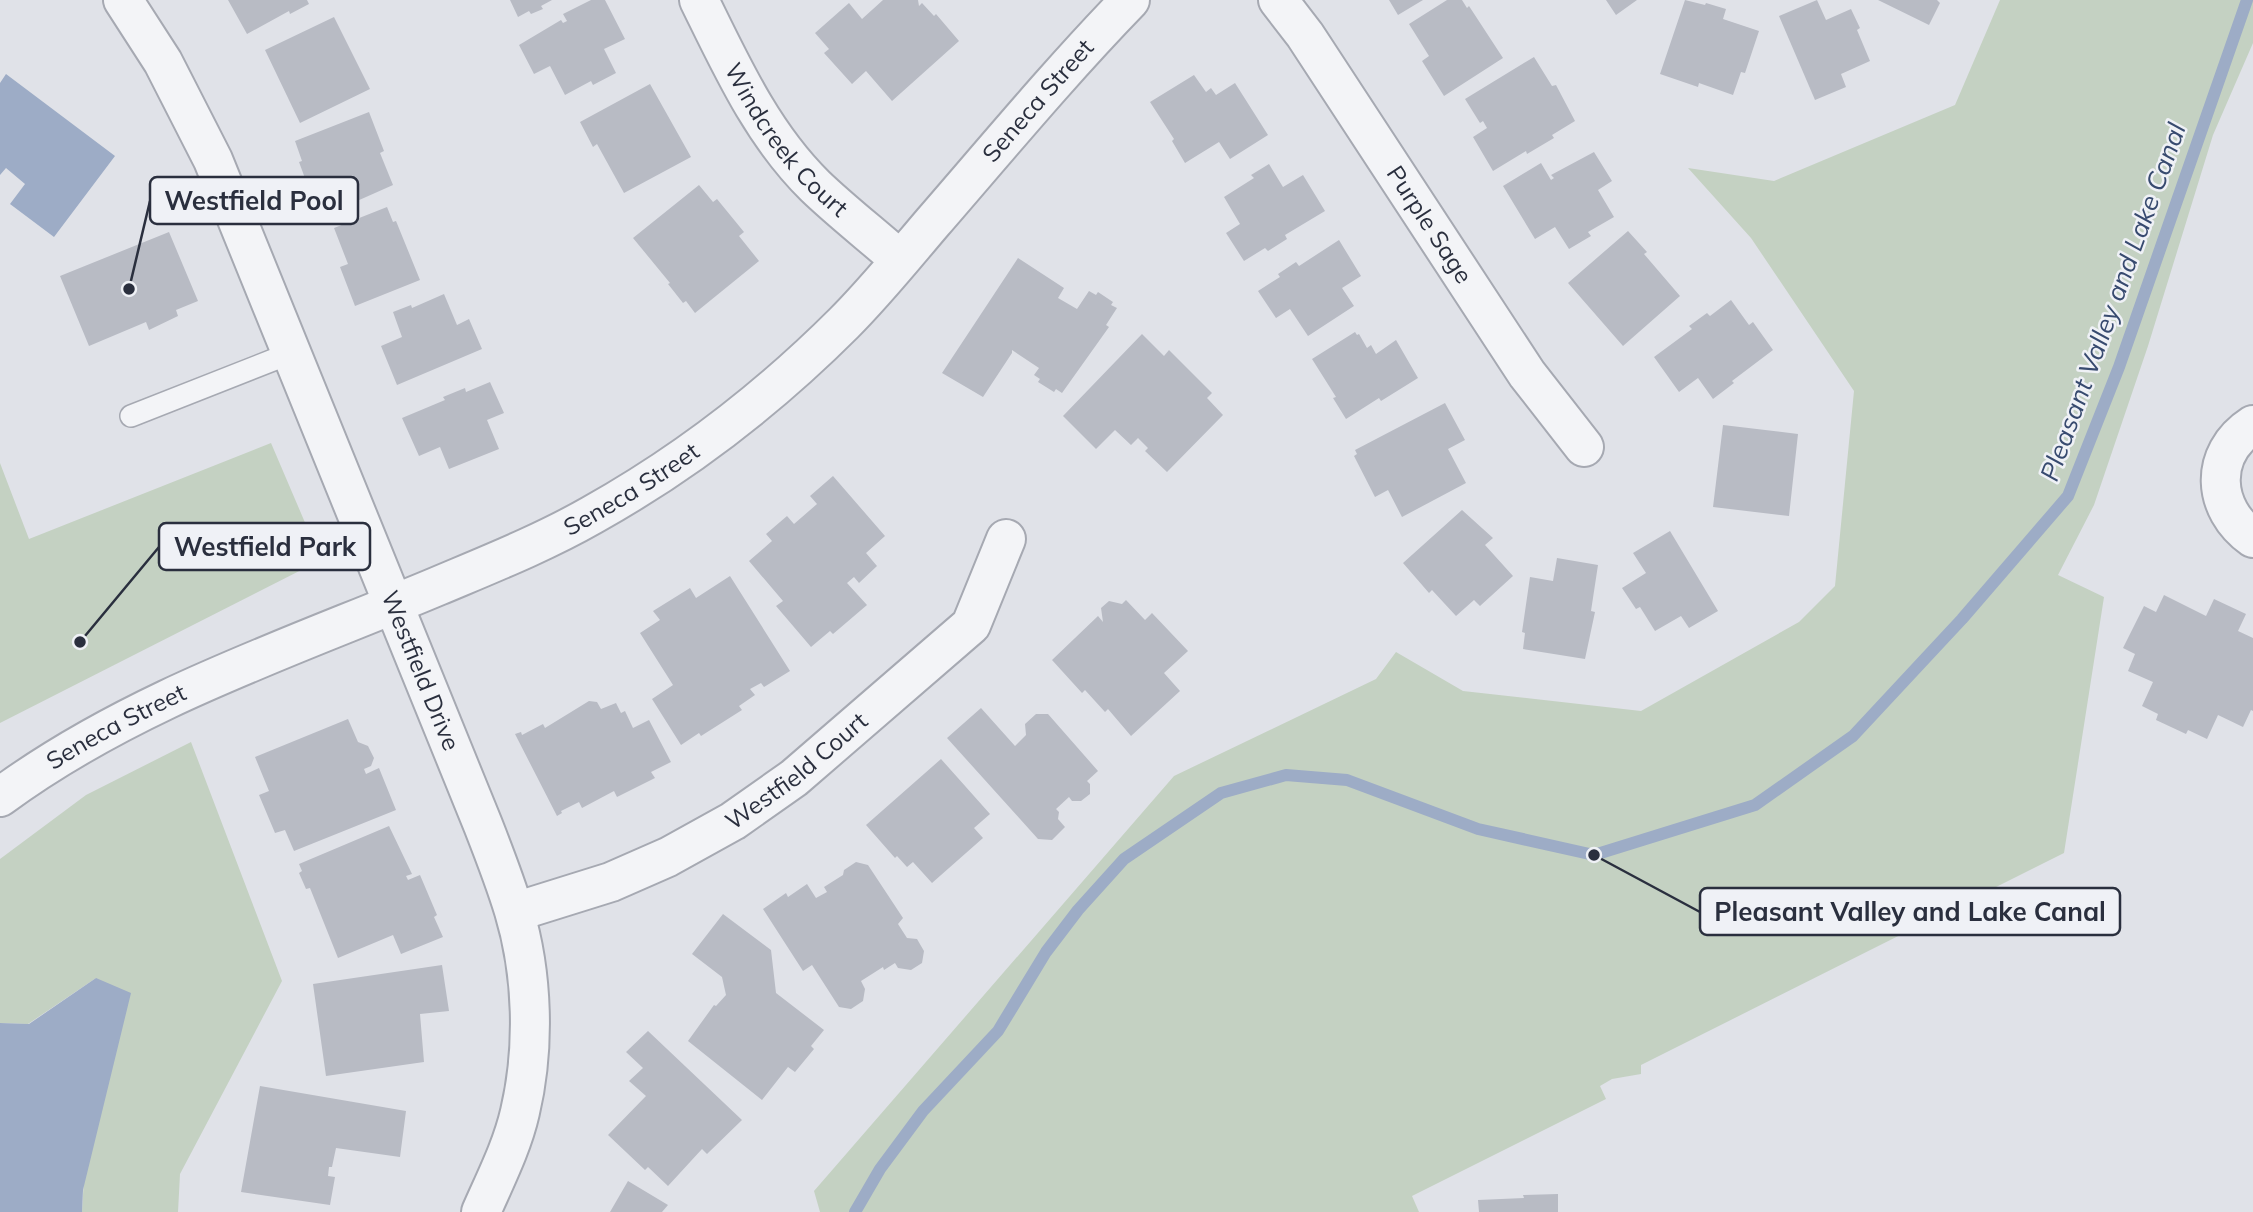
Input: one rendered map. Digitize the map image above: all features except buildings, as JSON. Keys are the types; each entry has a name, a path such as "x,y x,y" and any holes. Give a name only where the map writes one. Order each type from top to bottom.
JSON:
{"street":[{"name":"Westfield Drive","path":"122,0 163,62 213,160 394,605 515,912 528,995 528,1055 520,1113 481,1212"},
{"name":"Windcreek Court","path":"699,0 743,89 776,139 814,184 900,260"},
{"name":"Seneca Street","path":"0,797 26,778 123,720 208,679 525,550 591,516 672,467 763,398 845,321 1079,53 1130,0"},
{"name":"Purple Sage","path":"1278,0 1313,47 1527,374 1584,447"},
{"path":"2253,425 2242,432 2229,448 2221,468 2220,490 2225,508 2240,529 2253,538"},
{"name":"Westfield Court","path":"515,912 611,882 668,857 733,821 794,778 971,625 1006,539"}],"lane":[{"path":"131,416 291,352"}],"green space":[{"path":"2000,0 2253,0 2253,43 2213,135 2148,346 2094,505 2058,575 2104,597 2064,853 1641,1065 1641,1074 1612,1079 1600,1086 1606,1099 1412,1196 1419,1212 820,1212 814,1191 1174,776 1376,679 1396,652 1463,691 1641,711 1799,622 1835,586 1854,391 1751,238 1688,168 1774,181 1955,105"},
{"path":"271,443 321,560 0,723 0,463 29,539"},
{"path":"191,742 282,981 180,1174 178,1212 82,1212 96,978 28,1024 0,1023 0,859 86,795"}],"water":[{"path":"6,74 115,156 54,237 10,204 25,184 6,168 0,175 0,83"},
{"path":"96,978 131,993 83,1190 82,1212 0,1212 0,1023 29,1024"}],"waterway":[{"name":"Pleasant Valley and Lake Canal","path":"855,1212 880,1169 923,1111 998,1031 1046,952 1078,910 1124,859 1221,793 1286,775 1347,780 1478,829 1594,855 1755,805 1853,736 1962,619 2068,496 2119,367 2247,0"}],"place":[{"name":"Westfield Pool","path":"129,289"},
{"name":"Westfield Park","path":"80,642"},
{"name":"Pleasant Valley and Lake Canal","path":"1594,855"}]}
